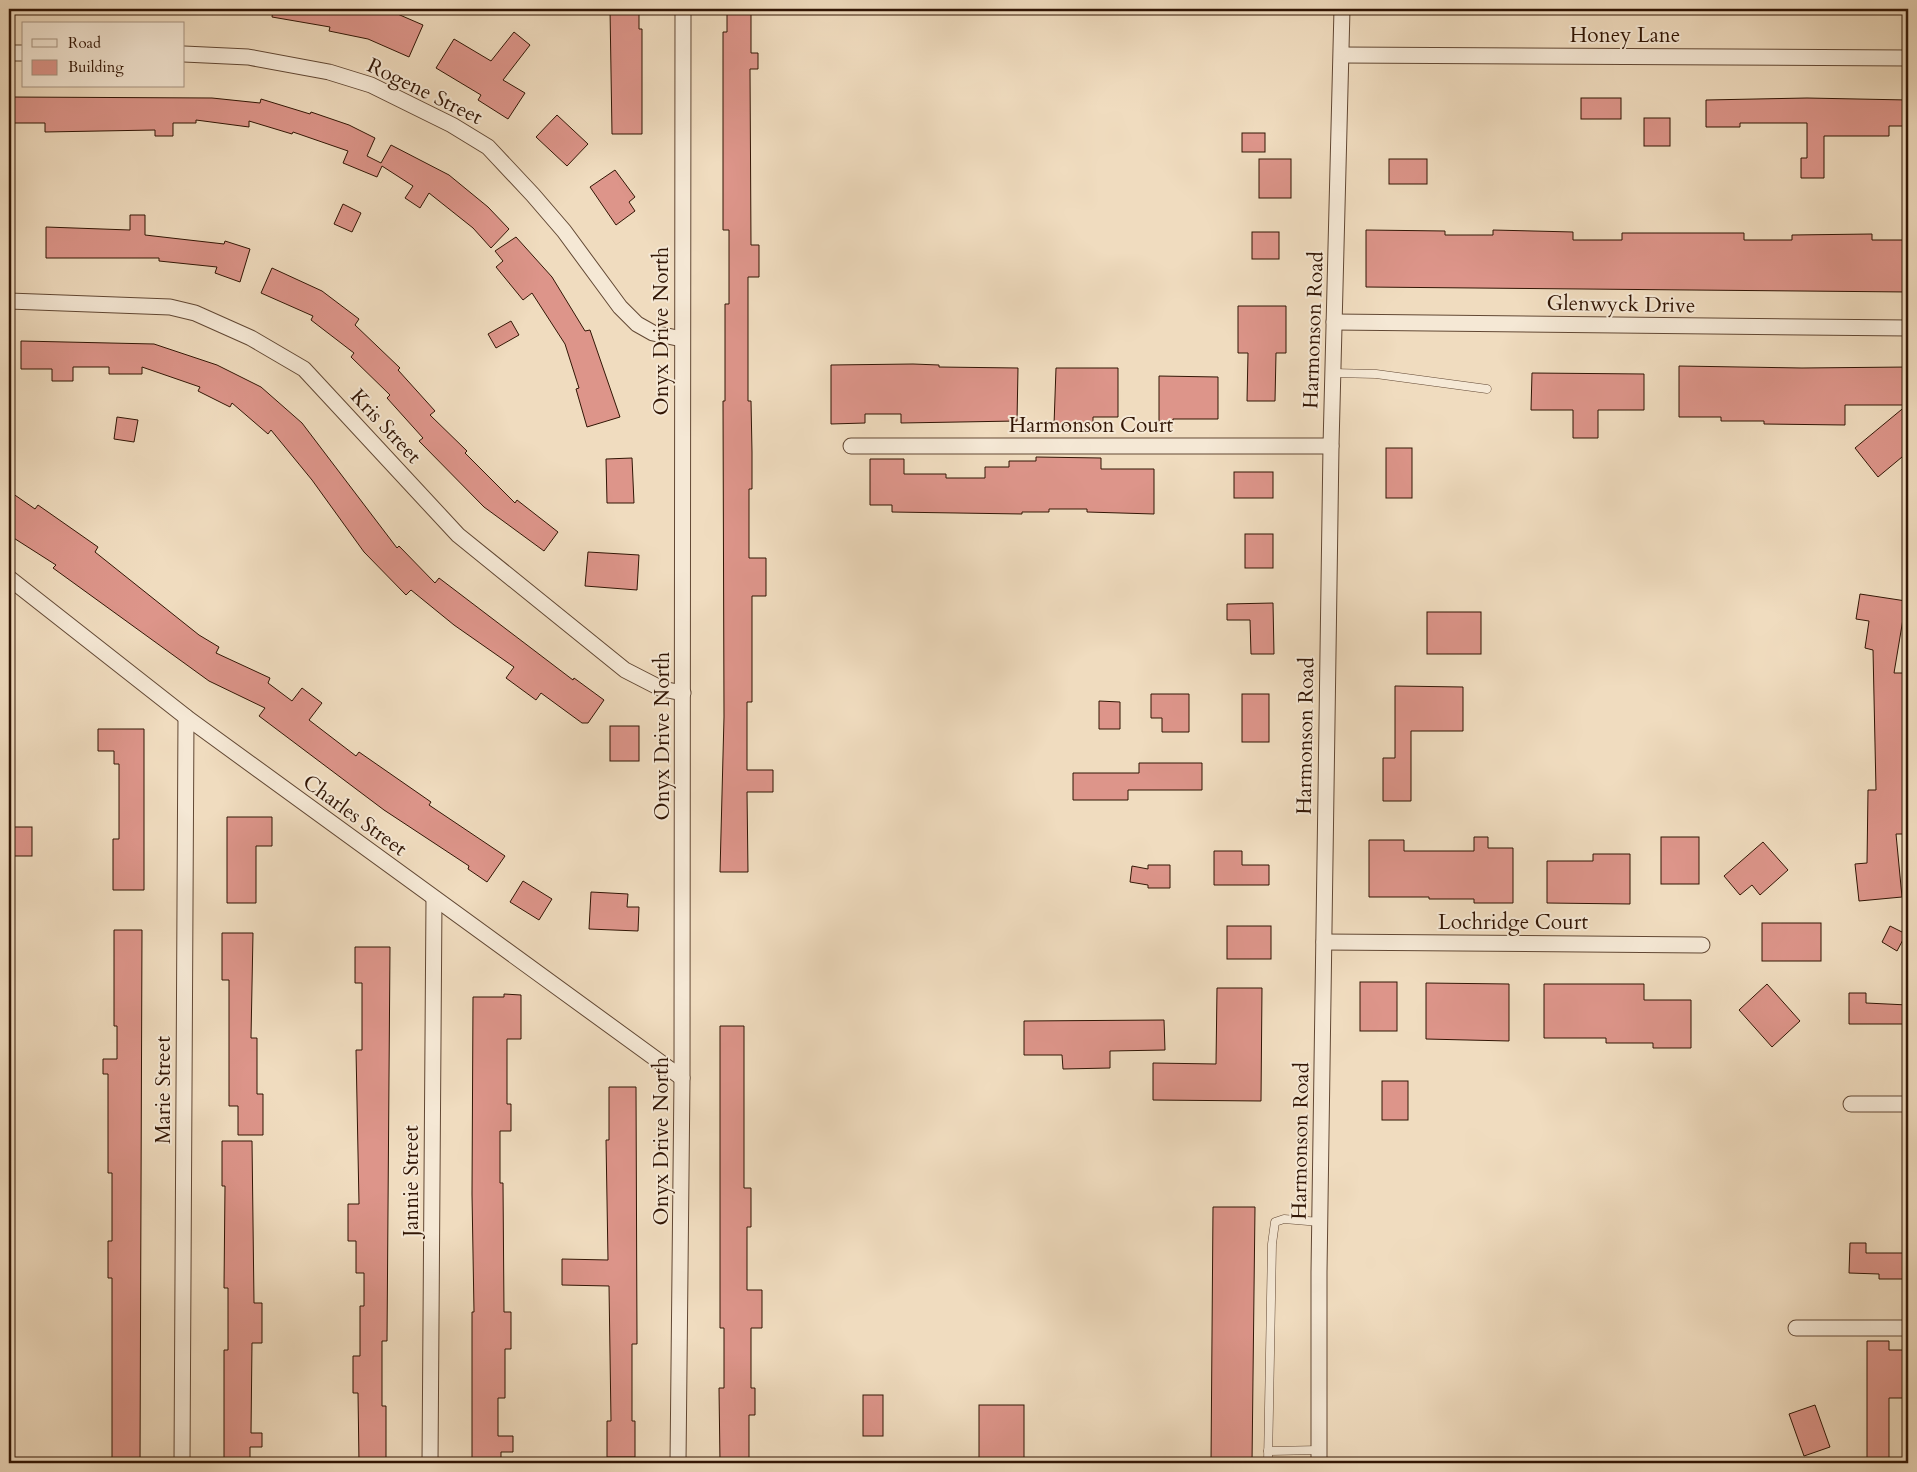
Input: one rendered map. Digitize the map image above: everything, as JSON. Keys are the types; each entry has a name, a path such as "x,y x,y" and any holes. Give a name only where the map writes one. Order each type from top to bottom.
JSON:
{"street":[{"name":"Onyx Drive North","path":"678,1463 682,1078 683,9"},
{"name":"Harmonson Road","path":"1319,1456 1320,1222 1330,446 1342,9"},
{"path":"9,53 22,53"},
{"name":"Rogene Street","path":"185,54 248,57 329,72 371,86 452,125 488,147 533,195 564,232 620,307 637,324 653,333 682,339"},
{"name":"Honey Lane","path":"1342,55 1908,58"},
{"name":"Kris Street","path":"9,301 170,307 195,313 251,338 304,369 458,535 626,670 662,689 683,693"},
{"name":"Glenwyck Drive","path":"1334,322 1908,328"},
{"name":"Harmonson Court","path":"852,446 1330,446"},
{"name":"Charles Street","path":"9,578 186,717 434,900 682,1078"},
{"name":"Marie Street","path":"182,1463 186,717"},
{"name":"Jannie Street","path":"430,1463 434,900"},
{"name":"Lochridge Court","path":"1324,942 1702,945"},
{"path":"1851,1104 1908,1104"},
{"path":"1796,1328 1908,1328"}],"lane":[{"path":"1333,373 1376,374 1487,389"},
{"path":"1268,1463 1272,1244 1275,1222 1284,1218 1320,1222"},
{"path":"1268,1450 1319,1456"}],"building":[{"path":"273,9 386,9 423,25 409,57 368,39 329,31 330,27 272,17"},
{"path":"610,9 639,9 639,29 642,29 642,134 612,134"},
{"path":"727,9 751,9 751,53 758,53 758,69 750,69 751,245 759,245 759,277 748,277 748,401 751,401 752,452 752,489 749,489 749,558 766,558 766,596 752,596 752,702 747,702 747,770 773,770 773,792 747,792 748,872 720,872 724,717 723,401 725,401 725,304 729,304 729,230 723,230 723,32 727,32"},
{"path":"514,32 530,45 503,80 525,93 508,119 478,100 481,95 436,68 454,39 491,61"},
{"path":"9,97 212,98 260,103 261,99 310,114 311,112 349,125 375,138 367,156 381,163 391,145 449,175 488,207 509,229 491,248 473,228 429,193 420,208 405,198 413,186 382,166 377,177 343,163 348,151 293,132 292,134 249,121 249,127 196,120 196,123 173,123 173,136 155,136 155,130 45,132 45,123 9,123"},
{"path":"1581,98 1621,98 1621,119 1581,119"},
{"path":"1807,98 1908,100 1908,126 1889,126 1889,136 1824,136 1824,178 1801,178 1801,158 1807,158 1807,123 1740,123 1740,127 1706,127 1706,100"},
{"path":"557,115 588,144 567,166 536,137"},
{"path":"1644,118 1670,118 1670,146 1644,146"},
{"path":"1242,133 1265,133 1265,152 1242,152"},
{"path":"1259,159 1291,159 1291,198 1259,198"},
{"path":"1389,159 1427,159 1427,184 1389,184"},
{"path":"615,170 635,197 629,202 635,211 616,225 590,187"},
{"path":"343,204 361,213 352,232 334,224"},
{"path":"130,215 145,215 145,235 224,244 225,241 250,249 240,282 215,273 217,267 159,261 159,258 46,258 46,227 130,230"},
{"path":"1366,230 1445,231 1445,235 1493,235 1493,230 1573,232 1573,240 1622,240 1622,233 1744,233 1744,240 1792,240 1792,235 1872,234 1872,240 1908,240 1908,292 1366,287"},
{"path":"1252,232 1279,232 1279,259 1252,259"},
{"path":"516,237 552,277 585,331 590,330 620,417 587,427 576,389 579,388 565,344 532,293 523,300 496,267 503,261 495,251"},
{"path":"272,268 322,291 359,319 355,325 400,368 398,370 435,411 430,415 467,451 465,453 515,503 517,500 558,532 544,551 484,507 419,441 423,438 387,398 390,395 351,357 354,353 311,320 313,316 261,293"},
{"path":"1238,306 1286,306 1286,353 1276,353 1275,401 1247,401 1248,353 1238,353"},
{"path":"511,321 519,335 496,348 488,334"},
{"path":"21,341 154,344 217,365 261,387 302,423 397,548 399,546 435,583 439,578 573,680 574,678 604,700 588,723 582,723 541,693 536,700 506,678 514,667 454,625 411,590 406,595 364,552 312,480 271,430 268,434 232,403 230,407 198,391 200,387 142,367 142,374 109,374 109,367 73,367 73,381 52,381 52,369 21,369"},
{"path":"831,365 939,365 939,367 1018,368 1017,421 901,423 901,414 865,414 865,423 831,424"},
{"path":"1679,366 1908,367 1908,452 1878,477 1855,448 1907,405 1845,405 1845,425 1764,424 1764,421 1721,421 1721,417 1679,417"},
{"path":"1056,368 1118,368 1118,417 1093,417 1093,425 1054,425"},
{"path":"1532,373 1644,374 1644,410 1598,410 1598,438 1573,438 1573,410 1531,410"},
{"path":"1159,376 1218,377 1218,419 1173,419 1173,425 1159,425"},
{"path":"117,417 138,420 134,442 114,439"},
{"path":"1386,448 1412,448 1412,498 1386,498"},
{"path":"1036,457 1101,458 1101,469 1154,469 1154,514 1087,512 1087,509 1049,509 1049,512 1022,512 1022,514 892,512 892,505 870,505 870,459 904,459 904,474 946,474 946,478 985,478 985,467 1009,467 1009,461 1036,461"},
{"path":"632,458 634,503 607,503 606,459"},
{"path":"1234,472 1273,472 1273,498 1234,498"},
{"path":"9,491 35,509 38,505 98,547 95,552 199,635 219,647 216,653 270,678 268,683 292,701 302,688 322,703 309,720 356,756 359,752 431,802 429,805 505,856 487,882 468,869 469,866 384,810 259,716 265,708 209,681 53,568 56,565 9,535"},
{"path":"1245,534 1273,534 1273,568 1245,568"},
{"path":"588,552 639,555 637,590 585,586"},
{"path":"1860,594 1906,601 1894,673 1908,673 1908,834 1896,834 1902,897 1859,901 1855,864 1867,863 1868,790 1876,790 1873,650 1865,648 1869,621 1856,619"},
{"path":"1273,603 1274,654 1251,654 1250,620 1227,620 1227,604"},
{"path":"1427,612 1481,612 1481,654 1427,654"},
{"path":"1395,686 1463,687 1463,731 1411,731 1411,801 1383,801 1383,758 1395,758"},
{"path":"1151,694 1189,694 1189,732 1162,732 1162,718 1151,718"},
{"path":"1242,694 1269,694 1269,742 1242,742"},
{"path":"1099,701 1120,702 1120,729 1099,729"},
{"path":"610,726 639,726 639,761 610,761"},
{"path":"98,729 144,729 144,890 113,890 113,839 119,839 119,764 114,764 114,751 98,751"},
{"path":"1139,763 1202,763 1202,790 1128,790 1128,800 1073,800 1073,773 1139,773"},
{"path":"227,817 272,817 272,846 256,846 256,903 227,903"},
{"path":"9,827 32,827 32,856 9,856"},
{"path":"1474,837 1488,837 1488,848 1513,848 1513,903 1474,903 1474,899 1429,899 1429,897 1369,897 1369,840 1404,840 1404,851 1474,851"},
{"path":"1661,837 1699,837 1699,884 1661,884"},
{"path":"1763,842 1788,870 1760,895 1752,885 1740,895 1724,876"},
{"path":"1214,851 1242,851 1242,865 1269,865 1269,885 1214,885"},
{"path":"1593,854 1630,854 1630,904 1547,903 1547,861 1593,861"},
{"path":"1148,865 1170,865 1170,888 1148,888 1148,885 1130,882 1132,866 1148,869"},
{"path":"523,881 552,899 539,920 510,902"},
{"path":"591,892 628,894 627,907 639,907 638,931 589,929"},
{"path":"1762,923 1821,923 1821,961 1762,961"},
{"path":"1227,926 1271,926 1271,959 1227,959"},
{"path":"1890,926 1906,934 1897,951 1882,942"},
{"path":"114,930 142,930 140,1463 112,1463 112,1278 108,1278 108,1241 112,1241 112,1173 108,1173 108,1074 103,1074 103,1059 117,1059 117,1026 114,1026"},
{"path":"222,933 253,933 251,1038 257,1038 257,1094 263,1094 263,1135 238,1135 238,1106 229,1106 229,980 222,980"},
{"path":"355,947 390,947 387,1341 382,1341 382,1406 386,1406 386,1463 359,1463 358,1393 353,1393 353,1356 360,1356 360,1306 364,1306 364,1273 356,1273 356,1241 348,1241 348,1204 359,1204 356,1050 362,1050 362,983 355,983"},
{"path":"1360,982 1397,982 1397,1031 1360,1031"},
{"path":"1426,983 1509,984 1509,1041 1426,1039"},
{"path":"1544,984 1644,984 1644,1000 1691,1000 1691,1048 1653,1048 1653,1043 1606,1043 1606,1038 1544,1038"},
{"path":"1767,984 1800,1021 1772,1047 1739,1010"},
{"path":"1217,988 1262,988 1261,1101 1153,1100 1153,1063 1216,1064"},
{"path":"1849,993 1866,993 1866,1003 1908,1005 1908,1024 1849,1024"},
{"path":"504,994 521,995 521,1039 507,1039 507,1104 511,1104 511,1131 500,1131 500,1183 503,1183 504,1312 511,1312 511,1349 505,1349 505,1398 498,1398 498,1436 513,1436 513,1452 501,1452 501,1463 472,1463 472,1312 474,1312 472,1194 473,997 504,997"},
{"path":"1164,1020 1165,1050 1110,1051 1110,1068 1063,1069 1062,1055 1024,1055 1024,1021"},
{"path":"720,1026 744,1026 744,1188 751,1188 751,1227 747,1227 747,1290 762,1290 762,1328 751,1328 751,1388 755,1388 755,1415 749,1415 749,1463 720,1463 719,1388 724,1388 724,1328 720,1328"},
{"path":"1382,1081 1408,1081 1408,1120 1382,1120"},
{"path":"609,1087 636,1087 637,1344 632,1344 632,1421 635,1421 635,1457 607,1457 607,1421 611,1421 609,1286 562,1285 562,1259 608,1260 606,1140 609,1140"},
{"path":"222,1141 252,1141 254,1303 262,1303 262,1343 252,1343 251,1433 262,1433 262,1447 250,1447 250,1463 224,1463 224,1350 228,1350 228,1288 224,1288 225,1186 222,1186"},
{"path":"1213,1207 1255,1207 1252,1463 1211,1463"},
{"path":"1850,1243 1866,1243 1866,1253 1908,1253 1908,1279 1879,1279 1879,1274 1849,1273"},
{"path":"1867,1341 1889,1341 1889,1350 1908,1350 1908,1398 1889,1398 1889,1463 1867,1463"},
{"path":"863,1395 883,1395 883,1436 863,1436"},
{"path":"979,1405 1024,1405 1024,1461 979,1461"},
{"path":"1815,1405 1830,1447 1804,1456 1789,1414"}]}
